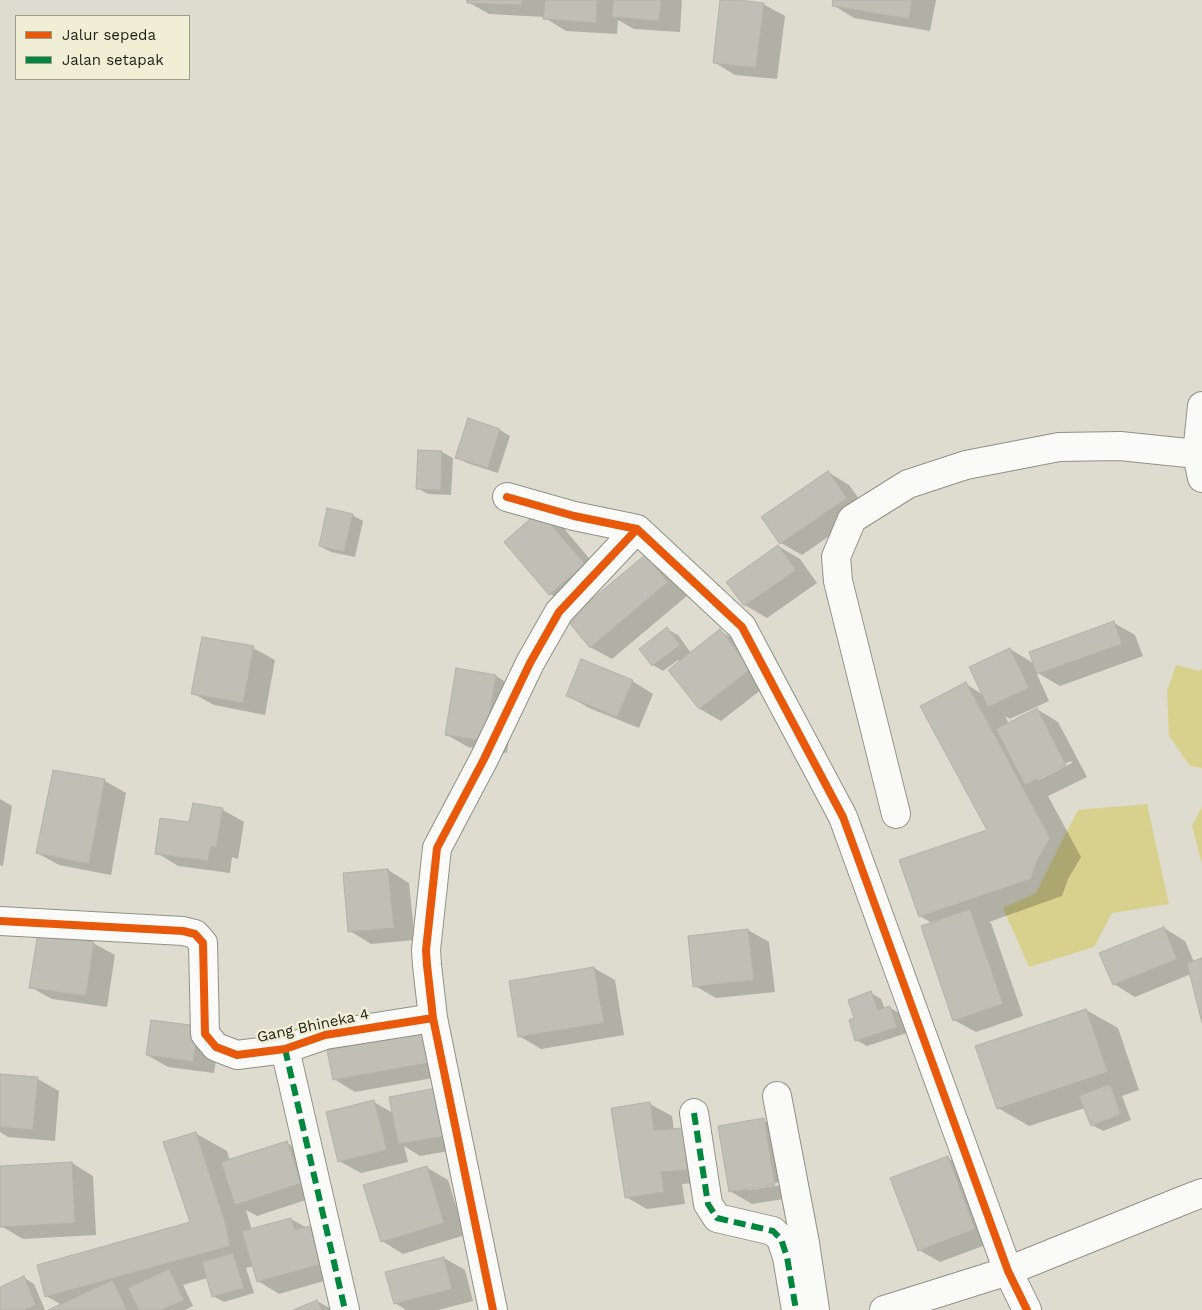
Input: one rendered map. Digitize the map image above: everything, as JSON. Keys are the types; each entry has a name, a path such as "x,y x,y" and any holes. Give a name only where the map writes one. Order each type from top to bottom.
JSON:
{"street":[{"path":"896,814 838,581 836,557 852,519 908,484 966,465 1059,447 1120,446 1200,466 1202,406"},
{"path":"507,496 574,516 637,528 742,627 843,817 1008,1271 1027,1310"},
{"path":"493,1310 433,1018 426,950 437,848 484,759 530,663 559,612 637,528"},
{"name":"Gang Bhineka 4","path":"0,921 183,931 195,934 203,943 205,1034 216,1047 237,1055 285,1049 326,1035 433,1018"},
{"path":"285,1049 345,1310"},
{"path":"777,1096 805,1243 815,1310"},
{"path":"694,1112 708,1204 717,1218 773,1230 781,1239 787,1257 796,1310"},
{"path":"884,1310 1008,1271 1202,1194"}],"shaded area":[{"path":"1176,665 1199,671 1202,669 1202,768 1190,766 1169,736 1167,691"},
{"path":"1147,804 1169,904 1112,913 1094,947 1029,967 1003,908 1036,893 1078,810"},
{"path":"1202,807 1202,864 1192,826"}],"building":[{"path":"467,0 522,0 522,5 467,3"},
{"path":"545,0 597,0 596,23 543,19"},
{"path":"613,0 661,0 659,21 612,17"},
{"path":"720,0 764,3 756,68 713,63"},
{"path":"833,0 912,0 909,19 832,6"},
{"path":"468,418 500,429 488,468 455,458"},
{"path":"418,450 442,451 441,490 416,489"},
{"path":"828,471 847,498 780,544 761,517"},
{"path":"327,508 353,514 344,552 319,546"},
{"path":"539,511 585,564 549,595 504,542"},
{"path":"778,545 796,570 744,606 726,582"},
{"path":"645,555 668,582 590,648 567,620"},
{"path":"1114,621 1122,644 1037,674 1029,652"},
{"path":"667,627 680,645 652,666 639,649"},
{"path":"720,629 751,669 699,709 668,670"},
{"path":"202,637 254,646 243,703 191,694"},
{"path":"1010,648 1029,688 988,707 969,667"},
{"path":"581,659 633,680 617,717 566,696"},
{"path":"456,668 496,675 485,741 445,735"},
{"path":"966,682 1050,838 1037,861 1031,879 919,917 899,860 987,830 920,706"},
{"path":"1037,708 1066,765 1025,785 996,729"},
{"path":"53,770 105,779 89,864 36,853"},
{"path":"193,803 223,808 216,848 211,846 208,861 155,854 160,818 189,822"},
{"path":"388,869 394,928 348,932 343,873"},
{"path":"970,909 1003,1004 953,1021 921,926"},
{"path":"1164,927 1177,959 1113,985 1099,953"},
{"path":"748,929 754,980 693,987 688,936"},
{"path":"38,933 94,942 86,996 29,988"},
{"path":"1202,958 1202,1023 1187,963"},
{"path":"594,967 604,1023 518,1037 509,981"},
{"path":"871,991 878,1010 890,1006 897,1027 855,1041 849,1020 854,1018 848,1000"},
{"path":"1086,1009 1108,1072 997,1109 975,1046"},
{"path":"151,1020 198,1026 193,1062 146,1055"},
{"path":"429,1032 434,1062 333,1080 327,1050"},
{"path":"0,1074 38,1077 33,1130 0,1127"},
{"path":"1110,1084 1121,1114 1091,1126 1079,1096"},
{"path":"442,1087 451,1135 398,1144 389,1097"},
{"path":"374,1100 387,1150 338,1162 326,1112"},
{"path":"650,1102 654,1130 683,1128 687,1170 661,1172 664,1192 625,1198 611,1108"},
{"path":"764,1118 775,1185 729,1192 718,1126"},
{"path":"196,1132 226,1225 230,1246 45,1297 37,1265 190,1222 163,1142"},
{"path":"287,1141 301,1183 235,1205 221,1162"},
{"path":"948,1156 975,1229 918,1251 890,1178"},
{"path":"72,1162 75,1223 0,1227 0,1166"},
{"path":"427,1166 444,1223 381,1242 363,1185"},
{"path":"291,1218 295,1230 310,1226 321,1264 257,1282 242,1231"},
{"path":"233,1253 244,1288 212,1297 202,1262"},
{"path":"444,1257 452,1289 394,1304 385,1272"},
{"path":"169,1269 184,1300 162,1310 139,1310 128,1288"},
{"path":"24,1276 36,1305 24,1310 0,1310 0,1287"},
{"path":"113,1280 127,1310 48,1310"},
{"path":"317,1300 322,1310 293,1310"}],"marked path":[{"path":"285,1049 345,1310"},
{"path":"694,1113 708,1204 717,1218 773,1231 781,1239 787,1257 796,1310"}],"cycle path":[{"path":"507,497 574,516 637,529 742,627 843,817 1008,1271 1027,1310"},
{"path":"493,1310 433,1018 426,950 437,848 484,759 530,663 559,612 637,529"},
{"path":"0,921 183,931 195,934 203,943 205,1034 216,1047 237,1055 285,1049 325,1035 433,1018"}]}
